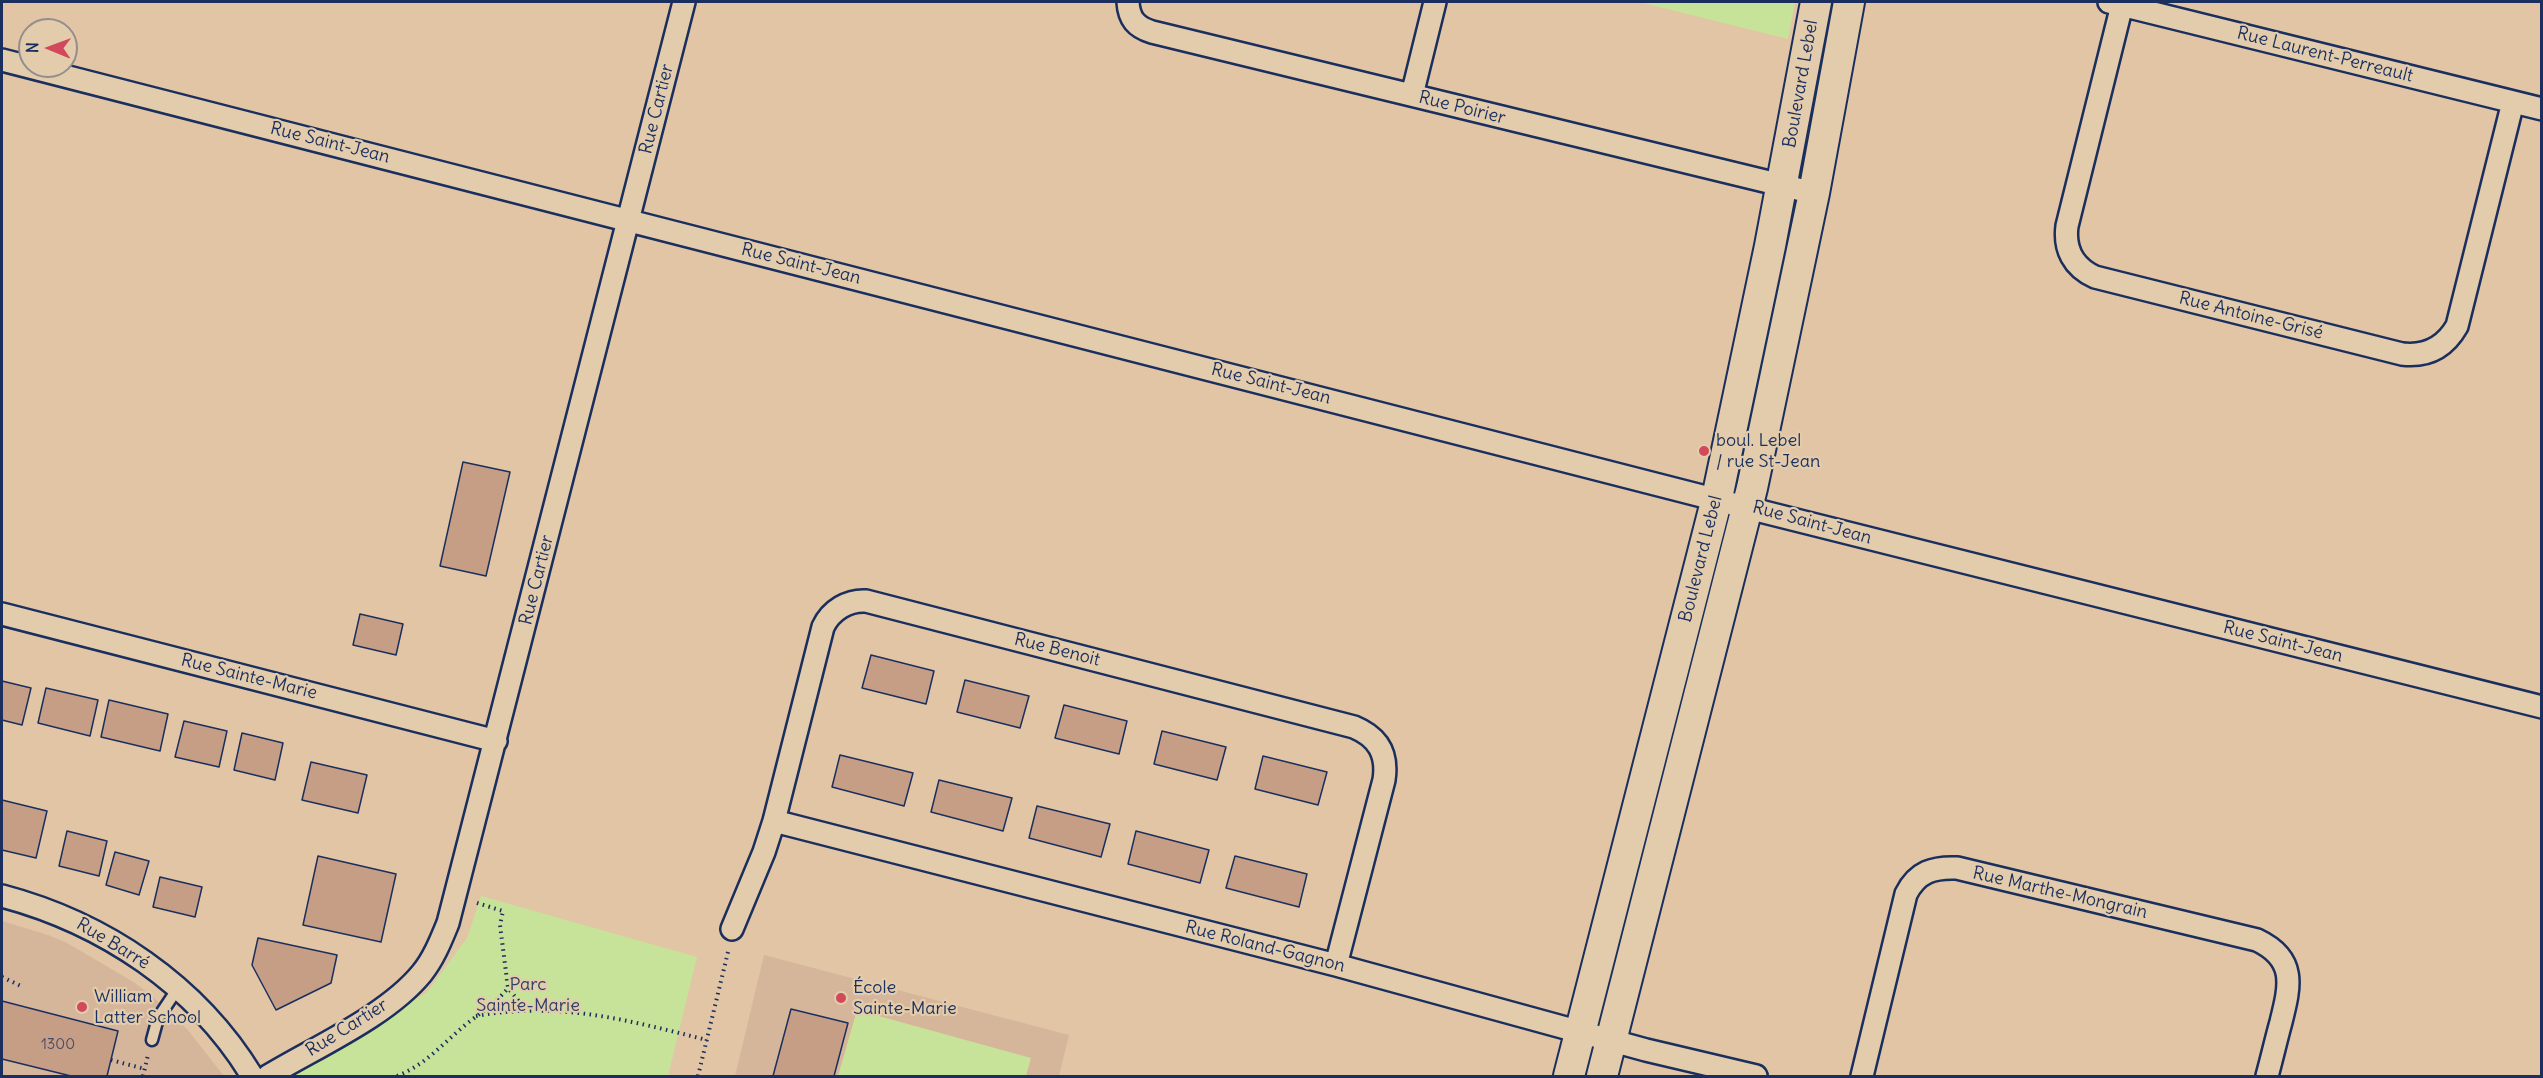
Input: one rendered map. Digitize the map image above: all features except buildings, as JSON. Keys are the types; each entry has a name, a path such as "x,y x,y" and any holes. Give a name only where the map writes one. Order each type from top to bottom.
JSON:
{"street":[{"name":"Rue Cartier","path":"268,1077 381,1010 406,990 423,972 437,949 448,923 684,2"},
{"name":"Rue Poirier","path":"1128,2 1131,18 1137,26 1147,31 1814,193"},
{"path":"1412,95 1435,2"},
{"name":"Boulevard Lebel","path":"1569,1077 1717,498 1782,186 1816,2"},
{"name":"Boulevard Lebel","path":"1602,1077 1748,507 1814,193 1849,2"},
{"name":"Rue Antoine-Grisé","path":"2115,3 2067,226 2067,248 2075,262 2086,273 2095,277 2402,354 2413,356 2435,350 2444,343 2457,326 2513,102"},
{"name":"Rue Laurent-Perreault","path":"2115,3 2541,109"},
{"name":"Rue Saint-Jean","path":"2,60 1748,507 2541,707"},
{"name":"Rue Benoit","path":"732,929 764,852 774,821 823,627 826,620 844,605 866,601 1354,727 1368,734 1382,749 1385,771 1336,965"},
{"name":"Rue Sainte-Marie","path":"2,614 496,741"},
{"name":"Rue Roland-Gagnon","path":"774,821 1336,965 1756,1077"},
{"name":"Rue Marthe-Mongrain","path":"1862,1077 1906,894 1917,878 1934,868 1943,867 1980,873 2266,944 2281,959 2289,980 2267,1077"},
{"name":"Rue Barré","path":"2,896 41,907 90,928 132,953 177,988 226,1039 252,1077"}],"lane":[{"path":"152,1040 158,1018 177,988"}],"path":[{"path":"477,903 503,911 500,925 508,988 526,1010"},
{"path":"698,1077 732,929"},
{"path":"2,977 23,987"},
{"path":"397,1077 422,1064 500,998 508,988"},
{"path":"476,1016 526,1010 604,1015 707,1040"},
{"path":"143,1077 152,1040"},
{"path":"111,1060 145,1069"}],"shaded area":[{"name":"William Latter School","path":"2,921 67,943 132,981 151,995 187,1029 224,1076 2,1076"},
{"name":"École Sainte-Marie","path":"764,955 1069,1035 1059,1076 735,1076"}],"green space":[{"path":"1639,2 1795,2 1788,39"},
{"name":"Parc Sainte-Marie","path":"481,896 697,957 668,1076 294,1076 427,992 467,938"},
{"path":"857,1010 1031,1058 1026,1076 838,1076"}],"place":[{"name":"boul. Lebel / rue St-Jean","path":"1704,451"},
{"name":"École Sainte-Marie","path":"841,998"},
{"name":"William Latter School","path":"82,1007"}]}
